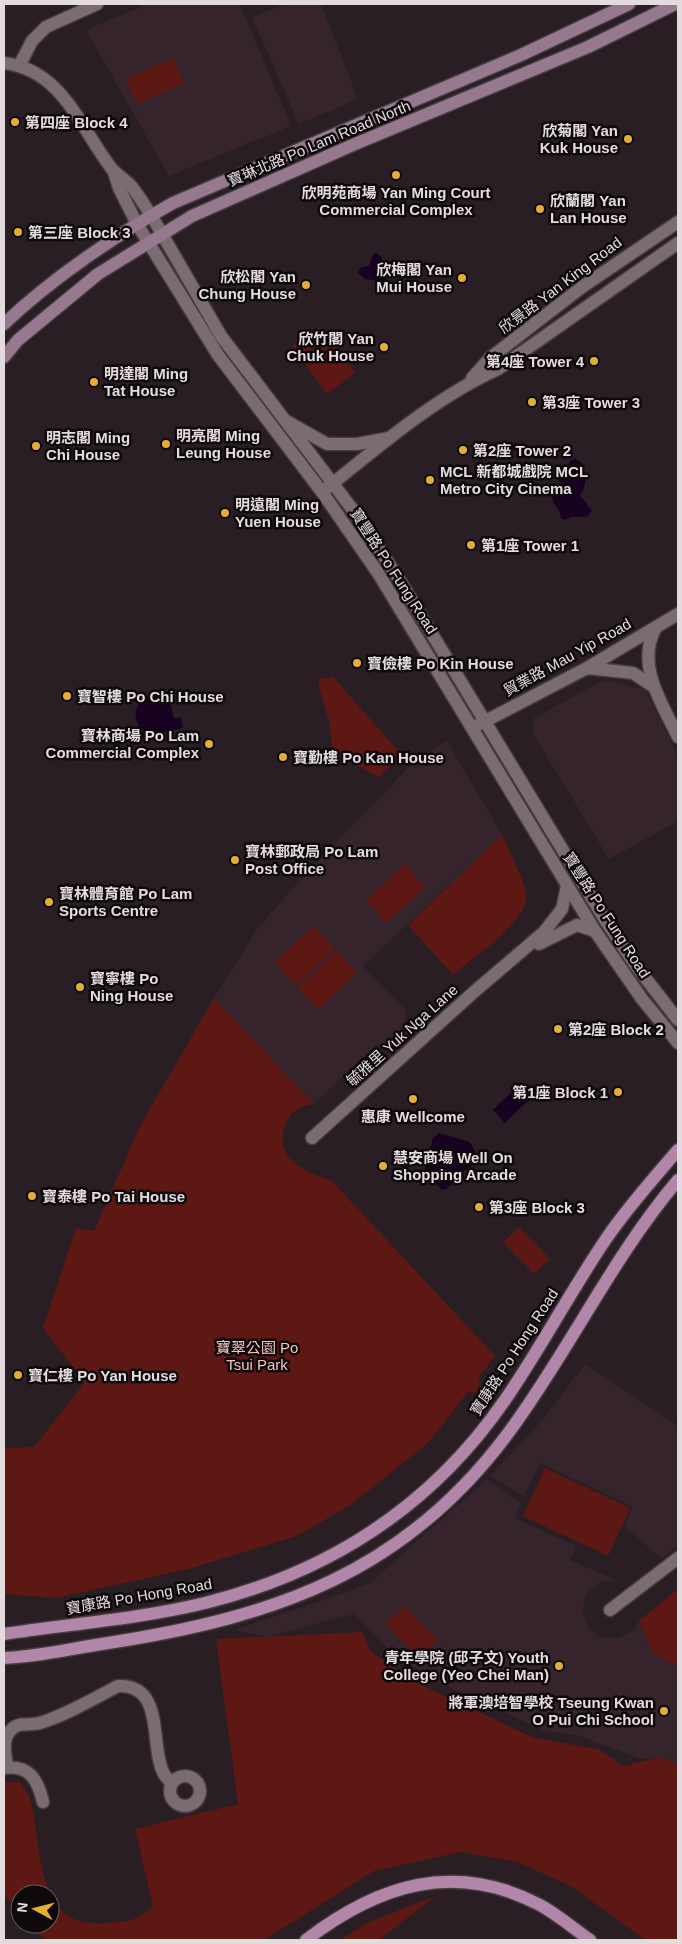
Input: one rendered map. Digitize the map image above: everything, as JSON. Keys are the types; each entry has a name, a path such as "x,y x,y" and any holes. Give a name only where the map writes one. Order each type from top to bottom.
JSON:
{"main road":[{"name":"寶琳北路 Po Lam Road North","path":"4,324 84,260 151,215 216,184 521,55 629,4"},
{"name":"寶琳北路 Po Lam Road North","path":"4,357 18,340 98,274 192,216 355,144 588,47 675,4"},
{"name":"寶康路 Po Hong Road","path":"4,1634 175,1609 236,1594 283,1579 319,1563 350,1546 400,1513 444,1474 487,1425 522,1375 613,1229 678,1150"},
{"path":"5,1659 169,1633 281,1604 331,1582 395,1544 451,1498 488,1459 508,1434 534,1397 633,1240 678,1180"},
{"path":"306,1940 350,1909 380,1894 407,1886 439,1883 491,1887 522,1897 559,1917 590,1940"}],"street":[{"path":"19,66 32,41 46,27 97,4"},
{"path":"4,63 19,66 52,84 64,95 113,170"},
{"name":"寶豐路 Po Fung Road","path":"113,170 131,186 151,215 221,336 333,483 397,576 605,920 636,966 678,1020"},
{"name":"寶豐路 Po Fung Road","path":"113,170 118,188 137,224 218,355 322,492 383,580 595,931 637,993 678,1043"},
{"name":"欣景路 Yan King Road","path":"469,382 490,358 574,293 638,247 678,222"},
{"name":"欣景路 Yan King Road","path":"322,492 391,438 469,382 498,369 678,244"},
{"name":"欣景路 Yan King Road","path":"288,422 328,444 357,444 391,438"},
{"name":"貿業路 Mau Yip Road","path":"472,728 587,668 678,614"},
{"path":"656,627 649,642 647,653 654,687 678,737"},
{"path":"587,668 634,673 654,687"},
{"name":"毓雅里 Yuk Nga Lane","path":"312,1138 475,991 544,932 562,909 567,886"},
{"name":"毓雅里 Yuk Nga Lane","path":"515,958 573,926 581,925 595,931"},
{"path":"610,1610 678,1558"},
{"path":"43,1802 40,1787 33,1776 18,1769 6,1768 6,1737 12,1729 21,1724 38,1724 65,1713 118,1686 126,1686 140,1691 150,1704 164,1774 172,1783"}],"shaded area":[{"path":"147,4 240,4 291,126 169,176 86,30"},
{"path":"284,4 321,4 358,99 299,124 252,17"},
{"path":"376,253 382,257 380,270 388,281 388,288 381,291 374,280 365,279 358,273 361,267 369,266 372,256"},
{"path":"575,458 584,465 583,475 585,483 580,495 592,511 587,517 571,517 565,520 561,518 552,497 563,491 563,486 554,474 557,470 567,468 570,461"},
{"path":"604,680 645,689 678,756 678,821 609,859 534,735 534,718"},
{"path":"156,694 169,699 174,719 181,717 183,728 152,735 139,727 136,716 138,706 145,698"},
{"path":"447,741 502,835 363,966 406,1010 405,1029 387,1044 375,1046 314,1104 214,998 257,929 301,879 415,761"},
{"path":"521,1083 533,1096 505,1123 493,1110"},
{"path":"439,1133 470,1142 476,1156 473,1164 451,1186 442,1190 424,1170 428,1160 449,1164 454,1162 451,1153 431,1151 432,1139"},
{"path":"585,1364 678,1426 678,1545 662,1559 625,1527 632,1506 540,1463 524,1496 490,1476 539,1424"},
{"path":"487,1479 521,1503 515,1518 576,1546 570,1560 621,1582 603,1581 590,1590 585,1597 583,1612 589,1629 600,1637 619,1638 632,1631 639,1621 654,1655 678,1666 678,1765 660,1757 641,1759 577,1735 545,1731 444,1685 397,1658 354,1614 266,1637 235,1630 369,1584"}],"green space":[{"path":"173,58 184,83 137,104 126,79"},
{"path":"320,326 355,373 327,394 292,346"},
{"path":"333,677 402,755 379,777 333,753 329,721 318,684 320,679"},
{"path":"502,835 524,885 526,892 525,903 511,926 453,975 408,925"},
{"path":"405,864 426,887 386,923 366,900"},
{"path":"314,926 335,949 295,985 275,962"},
{"path":"337,951 357,973 318,1010 297,987"},
{"name":"寶翠公園 Po Tsui Park","path":"214,998 314,1104 299,1108 288,1119 283,1133 283,1141 284,1149 288,1155 297,1165 331,1180 495,1356 480,1376 478,1393 468,1392 429,1442 352,1504 297,1536 188,1569 56,1598 4,1594 4,1448 34,1447 85,1382 43,1328 76,1228 94,1231 140,1126"},
{"path":"519,1227 550,1259 534,1274 503,1242"},
{"path":"545,1468 630,1508 608,1556 523,1516"},
{"path":"678,1589 678,1666 654,1655 639,1621"},
{"path":"404,1606 438,1640 419,1658 386,1624"},
{"path":"363,1632 370,1651 415,1682 534,1738 598,1749 624,1766 660,1757 678,1765 678,1940 645,1940 573,1887 517,1862 461,1852 374,1871 264,1940 45,1940 39,1934 60,1934 60,1907 65,1913 82,1922 105,1923 131,1920 141,1916 153,1906 135,1829 238,1804 216,1639"},
{"path":"4,1782 20,1782 30,1798 47,1884 10,1884 10,1902 4,1895"},
{"path":"436,1896 379,1940 340,1940 369,1922"}],"place":[{"name":"第四座 Block 4","path":"15,122"},
{"name":"欣菊閣 Yan Kuk House","path":"628,139"},
{"name":"欣明苑商場 Yan Ming Court Commercial Complex","path":"396,175"},
{"name":"欣蘭閣 Yan Lan House","path":"540,209"},
{"name":"第三座 Block 3","path":"18,232"},
{"name":"欣梅閣 Yan Mui House","path":"462,278"},
{"name":"欣松閣 Yan Chung House","path":"306,285"},
{"name":"欣竹閣 Yan Chuk House","path":"384,347"},
{"name":"第4座 Tower 4","path":"594,361"},
{"name":"明達閣 Ming Tat House","path":"94,382"},
{"name":"第3座 Tower 3","path":"532,402"},
{"name":"明亮閣 Ming Leung House","path":"166,444"},
{"name":"明志閣 Ming Chi House","path":"36,446"},
{"name":"第2座 Tower 2","path":"463,450"},
{"name":"MCL 新都城戲院 MCL Metro City Cinema","path":"430,480"},
{"name":"明遠閣 Ming Yuen House","path":"225,513"},
{"name":"第1座 Tower 1","path":"471,545"},
{"name":"寶儉樓 Po Kin House","path":"357,663"},
{"name":"寶智樓 Po Chi House","path":"67,696"},
{"name":"寶林商場 Po Lam Commercial Complex","path":"209,744"},
{"name":"寶勤樓 Po Kan House","path":"283,757"},
{"name":"寶林郵政局 Po Lam Post Office","path":"235,860"},
{"name":"寶林體育館 Po Lam Sports Centre","path":"49,902"},
{"name":"寶寧樓 Po Ning House","path":"80,987"},
{"name":"第2座 Block 2","path":"558,1029"},
{"name":"第1座 Block 1","path":"618,1092"},
{"name":"惠康 Wellcome","path":"413,1099"},
{"name":"慧安商場 Well On Shopping Arcade","path":"383,1166"},
{"name":"寶泰樓 Po Tai House","path":"32,1196"},
{"name":"第3座 Block 3","path":"479,1207"},
{"name":"寶仁樓 Po Yan House","path":"18,1375"},
{"name":"青年學院 (邱子文) Youth College (Yeo Chei Man)","path":"559,1666"},
{"name":"將軍澳培智學校 Tseung Kwan O Pui Chi School","path":"664,1711"}]}
